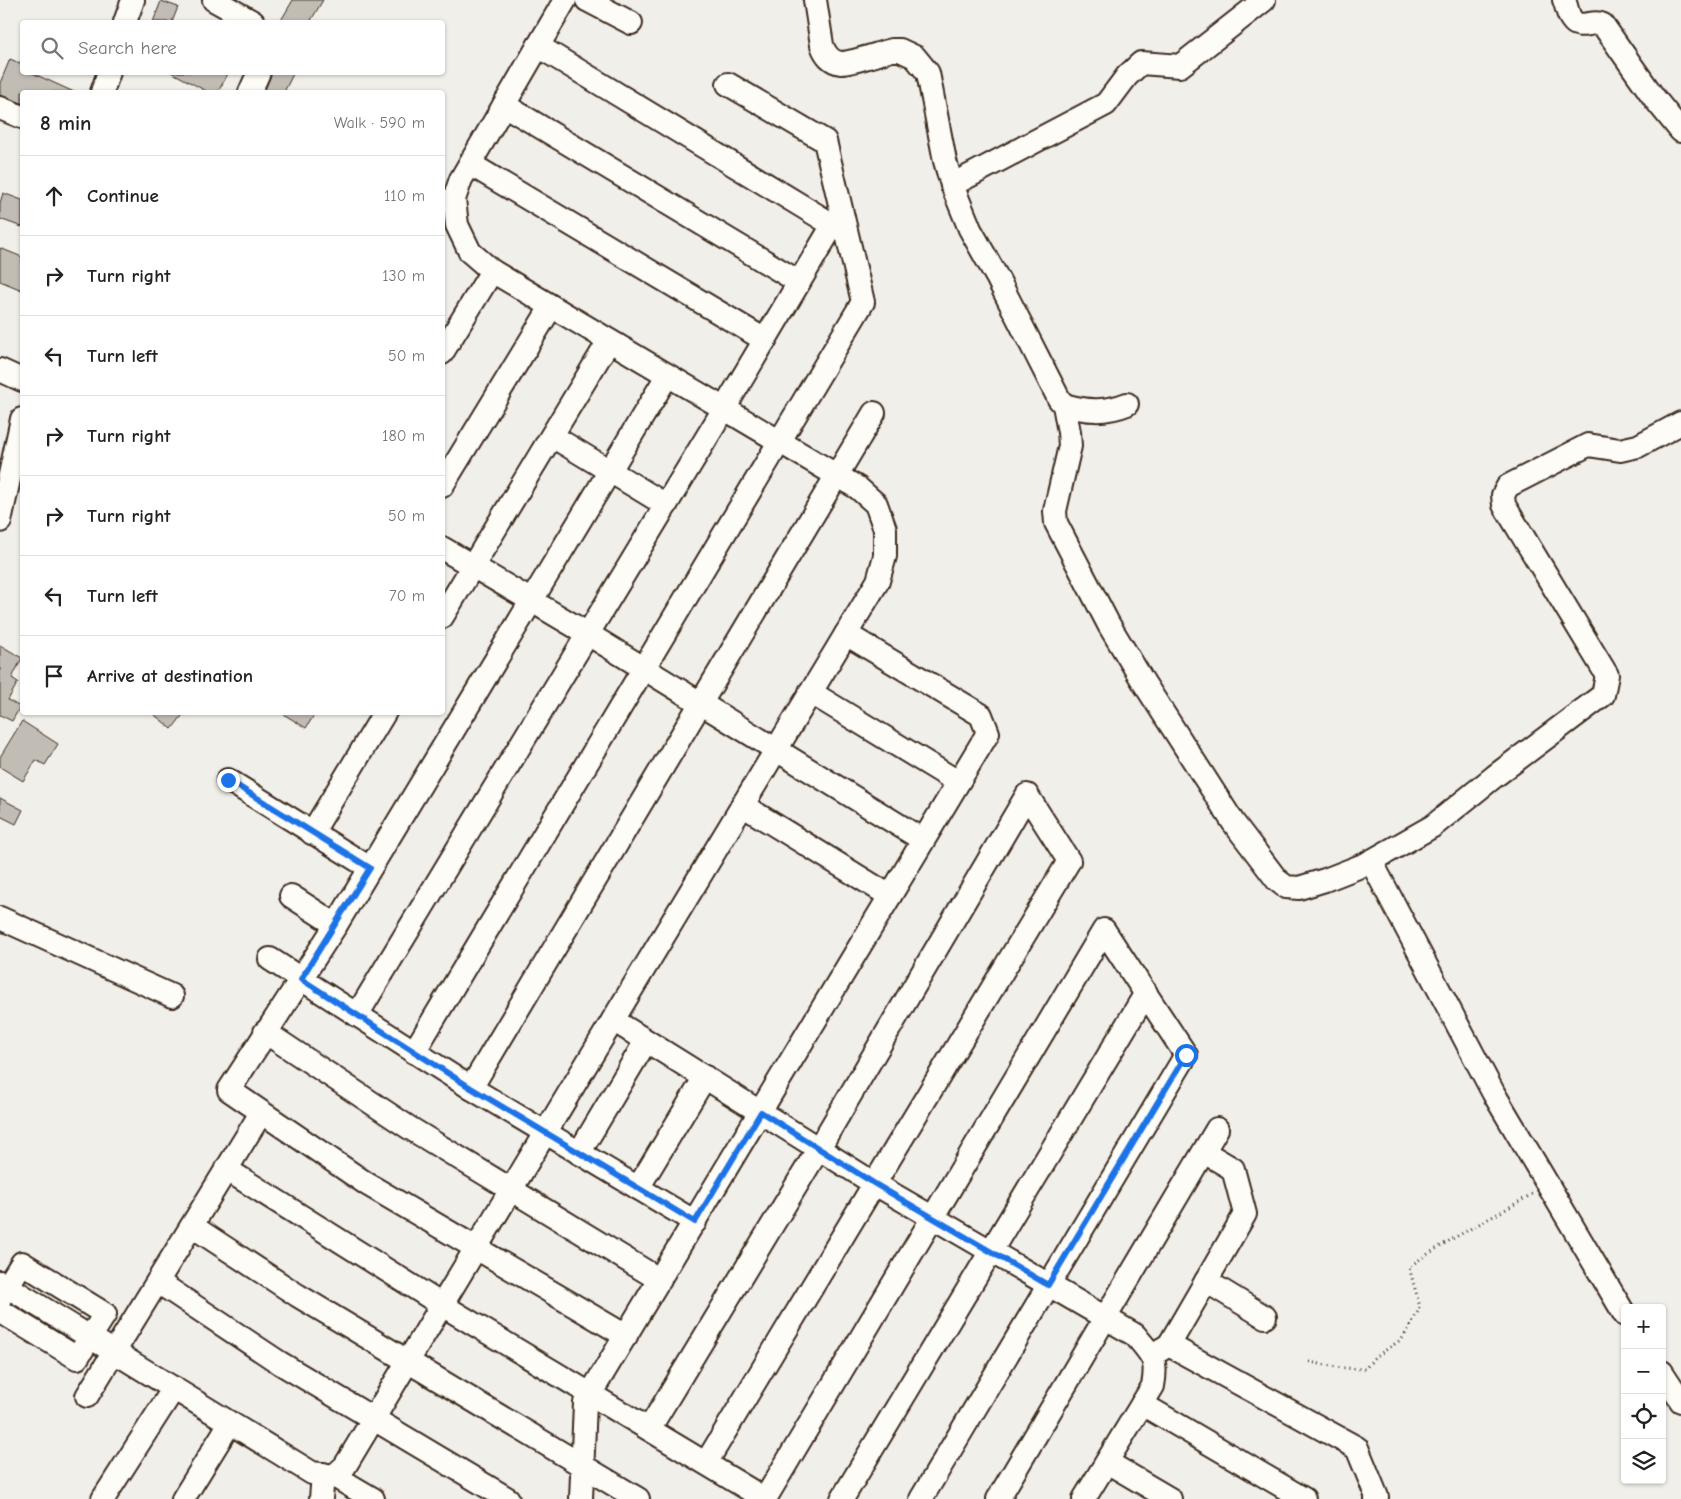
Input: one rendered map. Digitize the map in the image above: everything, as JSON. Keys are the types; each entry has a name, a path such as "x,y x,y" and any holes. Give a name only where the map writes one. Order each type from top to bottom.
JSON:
{"street":[{"path":"126,20 133,0"},
{"path":"214,0 249,20"},
{"path":"321,1499 329,1475 346,1466 612,1020 878,581 885,556 885,529 876,504 858,488 551,307 492,271 470,252 457,225 454,199 461,179 565,0"},
{"path":"587,0 631,23"},
{"path":"815,0 822,45 824,52 831,59 842,63 892,50 900,50 915,57 923,64 928,73 945,161 952,185 970,229 998,279 1059,399 1064,405 1070,446 1055,511 1056,523 1114,633 1144,683 1232,822 1277,880 1286,887 1299,888 1325,880 1371,861 1433,826 1495,776 1602,695 1607,675 1504,505 1503,494 1508,486 1588,445 1620,450 1638,446 1681,423"},
{"path":"952,185 1106,104 1127,76 1141,63 1180,66 1264,0"},
{"path":"1564,0 1574,23 1582,25 1596,22 1603,25 1654,100 1681,131"},
{"path":"357,1015 724,409 833,225 538,46"},
{"path":"103,90 108,75"},
{"path":"251,90 258,75"},
{"path":"414,1052 863,302 825,141 728,84"},
{"path":"504,105 799,282"},
{"path":"0,108 20,116"},
{"path":"470,164 765,340"},
{"path":"445,348 492,271"},
{"path":"445,481 551,307"},
{"path":"445,612 609,341"},
{"path":"0,370 20,379"},
{"path":"626,1336 367,1184 229,1090 336,925 667,376"},
{"path":"1064,405 1082,410 1103,411 1127,404"},
{"path":"588,634 724,409"},
{"path":"471,1088 874,413"},
{"path":"0,521 20,428"},
{"path":"552,436 666,504"},
{"path":"445,550 700,702 923,840"},
{"path":"581,1499 585,1403 988,733 981,715 846,634"},
{"path":"810,692 958,782"},
{"path":"312,833 383,715"},
{"path":"228,780 370,868"},
{"path":"649,1429 819,1148 1028,795 1068,860 706,1464"},
{"path":"742,805 890,896"},
{"path":"1371,861 1494,1094 1621,1308"},
{"path":"291,896 336,925"},
{"path":"0,918 172,996"},
{"path":"226,1170 442,1306 765,1499 1104,930 1186,1055 921,1499"},
{"path":"270,958 471,1088 695,1222"},
{"path":"842,1499 1146,994"},
{"path":"612,1020 875,1184 1160,1350 1357,1448 1377,1497 1376,1499"},
{"path":"265,1032 408,1126 660,1280"},
{"path":"579,1153 646,1041"},
{"path":"638,1188 705,1077"},
{"path":"88,1396 261,1113"},
{"path":"998,1499 1217,1130"},
{"path":"1084,1499 1153,1386 1160,1350 1206,1281 1244,1214 1233,1169 1204,1152"},
{"path":"192,1226 297,1295 638,1499"},
{"path":"1206,1281 1265,1317"},
{"path":"158,1282 373,1420 508,1499"},
{"path":"2,1289 90,1337 312,1473 329,1475 373,1499"},
{"path":"0,1311 77,1358 90,1337"},
{"path":"1666,1378 1681,1401"},
{"path":"103,1499 174,1388"},
{"path":"1142,1404 1304,1499"},
{"path":"183,1499 230,1423"},
{"path":"1107,1462 1170,1499"}],"path":[{"path":"1309,1362 1342,1368 1365,1369 1374,1358 1402,1339 1420,1307 1409,1267 1430,1252 1501,1213 1547,1184"}],"building":[{"path":"293,0 323,0 311,20 281,20"},
{"path":"161,1 178,7 173,20 154,20"},
{"path":"10,59 20,63 20,75 37,75 70,90 20,90 20,102 0,95 0,83"},
{"path":"177,75 227,75 219,90 204,90"},
{"path":"271,75 292,75 285,90 265,90"},
{"path":"3,193 20,199 20,226 0,219 0,203"},
{"path":"0,248 20,256 20,289 0,281"},
{"path":"0,645 20,657 20,662 12,678 18,682 8,700 20,707 12,721 0,715"},
{"path":"155,715 183,715 172,729"},
{"path":"285,715 314,715 306,728"},
{"path":"22,721 58,744 45,765 36,760 23,781 0,767 0,757"},
{"path":"0,798 23,810 16,824 0,816"}],"route":[{"path":"228,780 370,868 301,979 471,1088 695,1222 761,1112 875,1184 1048,1285 1186,1055"}]}
